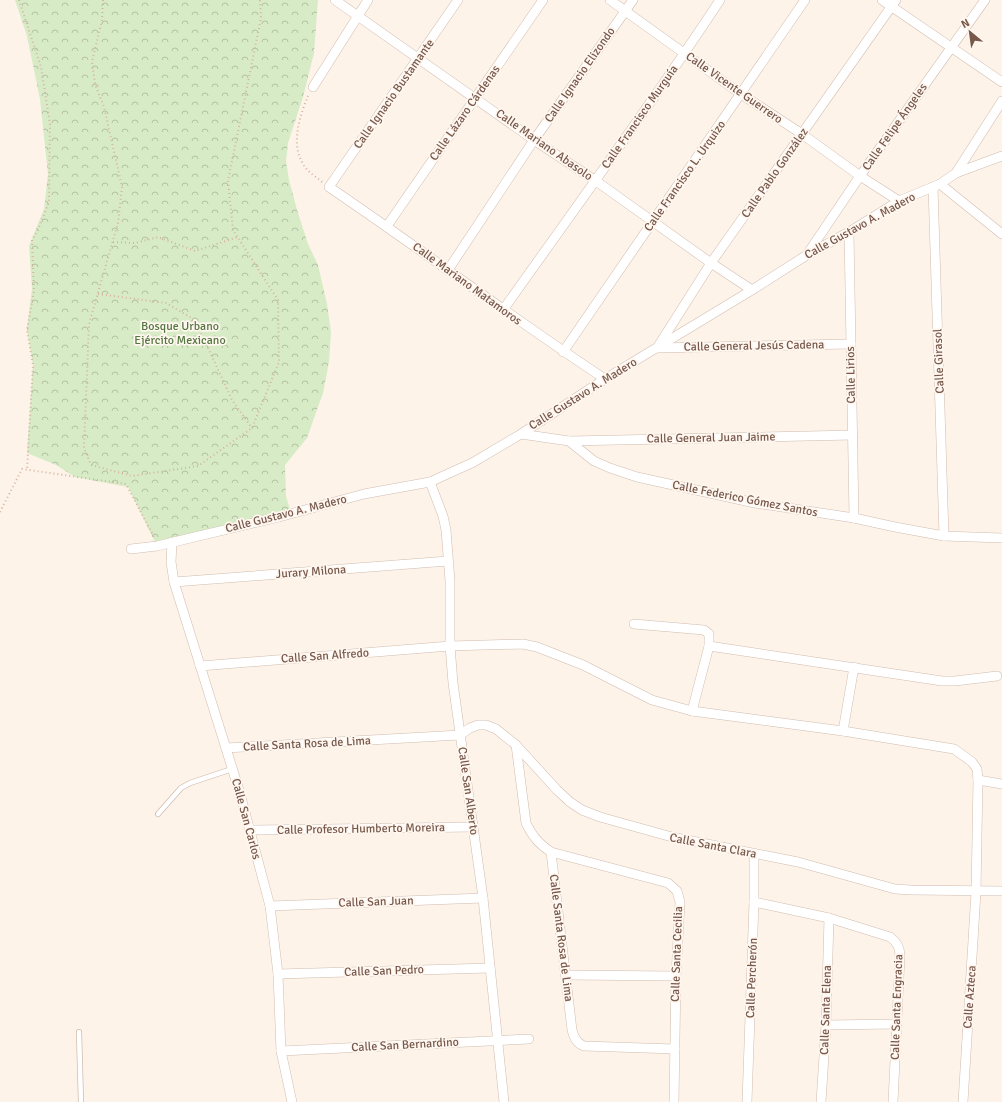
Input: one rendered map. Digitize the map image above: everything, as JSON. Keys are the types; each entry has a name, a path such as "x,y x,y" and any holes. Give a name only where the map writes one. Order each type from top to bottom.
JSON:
{"street":[{"name":"Calle Mariano Abasolo","path":"336,0 476,97 534,140 596,181 711,263 752,290"},
{"path":"312,87 368,0"},
{"name":"Calle Ignacio Bustamante","path":"329,187 458,0"},
{"name":"Calle Lázaro Cárdenas","path":"387,226 543,0"},
{"name":"Calle Vicente Guerrero","path":"610,0 626,10 684,54 741,94 899,201"},
{"name":"Calle Ignacio Elizondo","path":"448,270 534,140 633,0"},
{"name":"Calle Francisco Murguía","path":"503,310 596,181 720,0"},
{"name":"Calle Francisco L. Urquizo","path":"563,352 805,0"},
{"path":"882,0 894,3 951,47 1002,82"},
{"name":"Calle Felipe Ángeles","path":"807,255 860,176 985,0"},
{"name":"Calle Pablo González","path":"657,348 711,263 894,3"},
{"path":"956,173 1002,101"},
{"name":"Calle Gustavo A. Madero","path":"131,549 157,546 279,517 364,494 430,482 472,463 605,379 807,255 849,232 899,201 937,185 956,173 1002,156"},
{"path":"937,185 1001,231"},
{"name":"Calle Girasol","path":"937,185 944,536"},
{"name":"Calle Mariano Matamoros","path":"329,187 387,226 563,352 605,379"},
{"name":"Calle Lirios","path":"849,232 854,518"},
{"name":"Calle General Jesús Cadena","path":"657,348 850,344"},
{"path":"520,434 569,441"},
{"name":"Calle General Juan Jaime","path":"569,441 853,435"},
{"name":"Calle Federico Gómez Santos","path":"569,441 594,461 637,477 754,503 854,518 944,536 1002,538"},
{"name":"Calle San Alberto","path":"430,482 443,516 446,530 450,581 450,646 453,683 483,898 504,1102"},
{"name":"Calle San Carlos","path":"172,542 171,562 174,582 226,748 270,906 278,974 281,1051 292,1102"},
{"name":"Jurary Milona","path":"174,582 448,561"},
{"path":"634,624 704,630 709,634 709,646 692,711"},
{"name":"Calle San Alfredo","path":"200,666 450,646 508,643 523,644 537,647 583,665 652,700 692,711 843,730 954,749 972,762 977,769 978,780"},
{"path":"709,646 942,680 955,681 997,676"},
{"path":"843,730 854,667"},
{"name":"Calle Santa Clara","path":"460,735 470,728 478,725 486,725 496,729 516,745 557,790 582,810 600,818 638,829 798,862 895,889 976,892 1002,891"},
{"name":"Calle Santa Rosa de Lima","path":"226,748 460,735"},
{"path":"516,745 526,823 537,842 550,852"},
{"path":"978,780 1002,784"},
{"name":"Calle Azteca","path":"963,1102 976,892 978,780"},
{"name":"Calle Profesor Humberto Moreira","path":"250,830 473,826"},
{"name":"Calle Santa Rosa de Lima","path":"550,852 572,1030 579,1045 675,1049"},
{"name":"Calle Santa Cecilia","path":"550,852 668,883 677,891 680,902 676,976 674,1102"},
{"name":"Calle Percherón","path":"747,1102 754,902 754,854"},
{"name":"Calle San Juan","path":"270,906 483,898"},
{"name":"Calle Santa Engracia","path":"754,902 829,918 890,937 897,942 900,956 894,1102"},
{"name":"Calle Santa Elena","path":"821,1102 826,1025 829,918"},
{"name":"Calle San Pedro","path":"278,974 490,968"},
{"path":"566,974 676,976"},
{"path":"826,1025 897,1024"},
{"name":"Calle San Bernardino","path":"281,1051 529,1039"}],"lane":[{"path":"158,814 181,788 190,783 232,769"},
{"path":"80,1032 81,1102"}],"path":[{"path":"19,0 41,67 50,124 49,202 38,230 32,240 34,291 26,330 33,365 26,470"},
{"path":"103,0 102,20 92,62 95,84 104,107 122,187 118,223 90,324 84,448 91,465 132,476 198,466 252,428 279,362 278,300 233,230 228,181 261,18 260,0"},
{"path":"312,87 298,129 298,154 302,164 310,173 329,187"},
{"path":"113,242 135,243 158,237 195,251 238,237"},
{"path":"98,294 166,303 190,317 204,339 232,400 252,428"},
{"path":"0,512 22,469 126,484 132,498 154,536"}],"green space":[{"name":"Bosque Urbano Ejército Mexicano","path":"15,0 318,0 314,53 303,97 288,143 286,161 289,180 297,210 308,244 318,265 327,304 331,332 329,362 323,393 307,438 285,465 286,496 290,510 159,550 128,487 75,477 56,465 27,453 33,365 27,329 32,289 29,246 44,209 48,174 40,99 27,36"}]}
